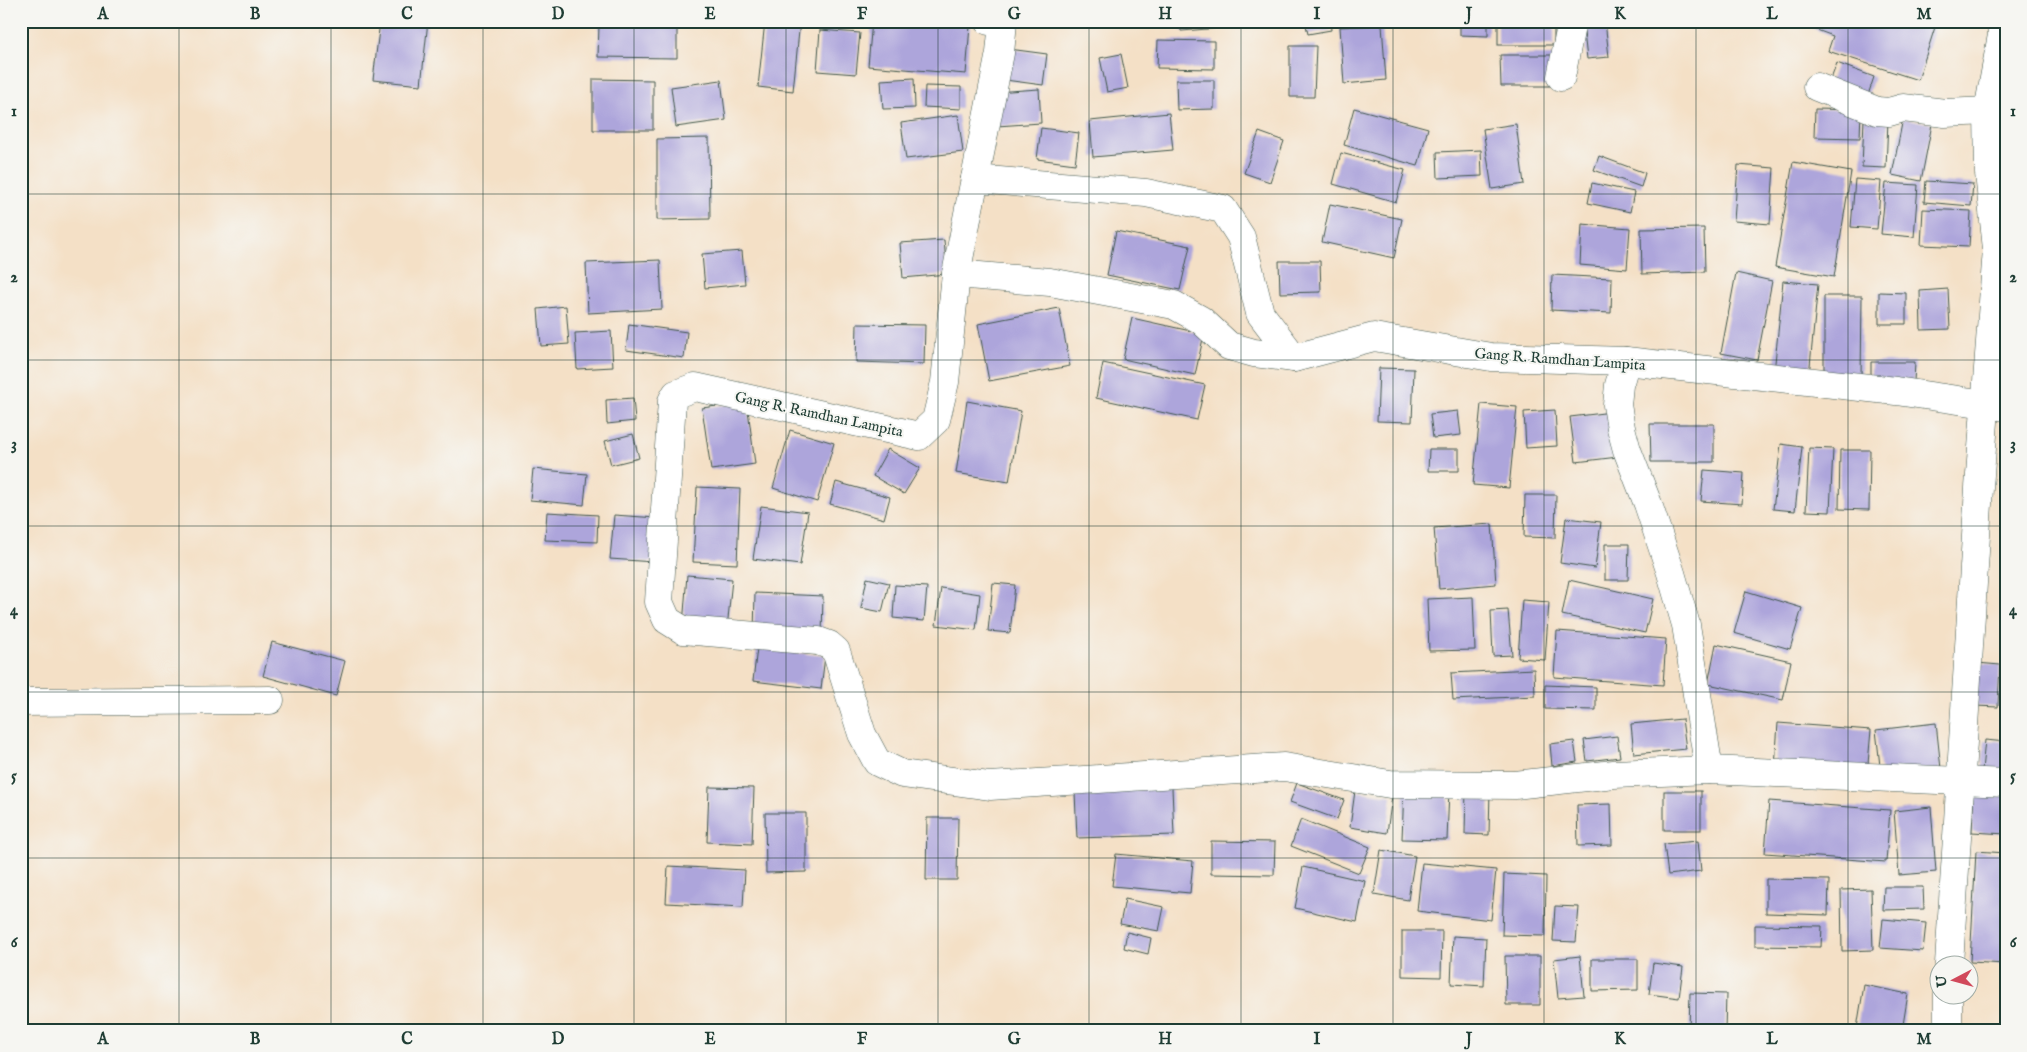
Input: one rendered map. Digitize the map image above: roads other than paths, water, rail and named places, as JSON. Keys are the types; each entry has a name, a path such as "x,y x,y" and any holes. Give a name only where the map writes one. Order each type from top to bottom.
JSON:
{"street":[{"path":"1561,77 1572,21"},
{"path":"956,274 1000,53 998,22"},
{"path":"1950,954 1959,832 1960,783 1996,405 1997,250 2000,224 1990,173 2003,31"},
{"path":"1817,87 1877,111 1889,112 1904,108 1945,114 1997,111"},
{"path":"975,179 1146,193 1224,209 1241,237 1260,313 1294,358"},
{"name":"Gang R. Ramdhan Lampita","path":"1709,770 1614,774 1515,785 1400,784 1284,767 990,786 902,774 877,762 862,734 836,652 829,645 818,641 683,630 667,620 659,602 672,401 676,394 695,387 919,436 936,420 945,382 956,274 1050,282 1174,305 1201,320 1230,346 1254,353 1294,358 1374,337 1491,357 1626,361 1896,391 1996,405"},
{"path":"1626,361 1619,385 1617,404 1620,428 1626,450 1648,504 1686,625 1709,770 1960,783 2006,783"},
{"path":"21,702 270,700"},
{"path":"1948,1004 1948,1031"}]}
